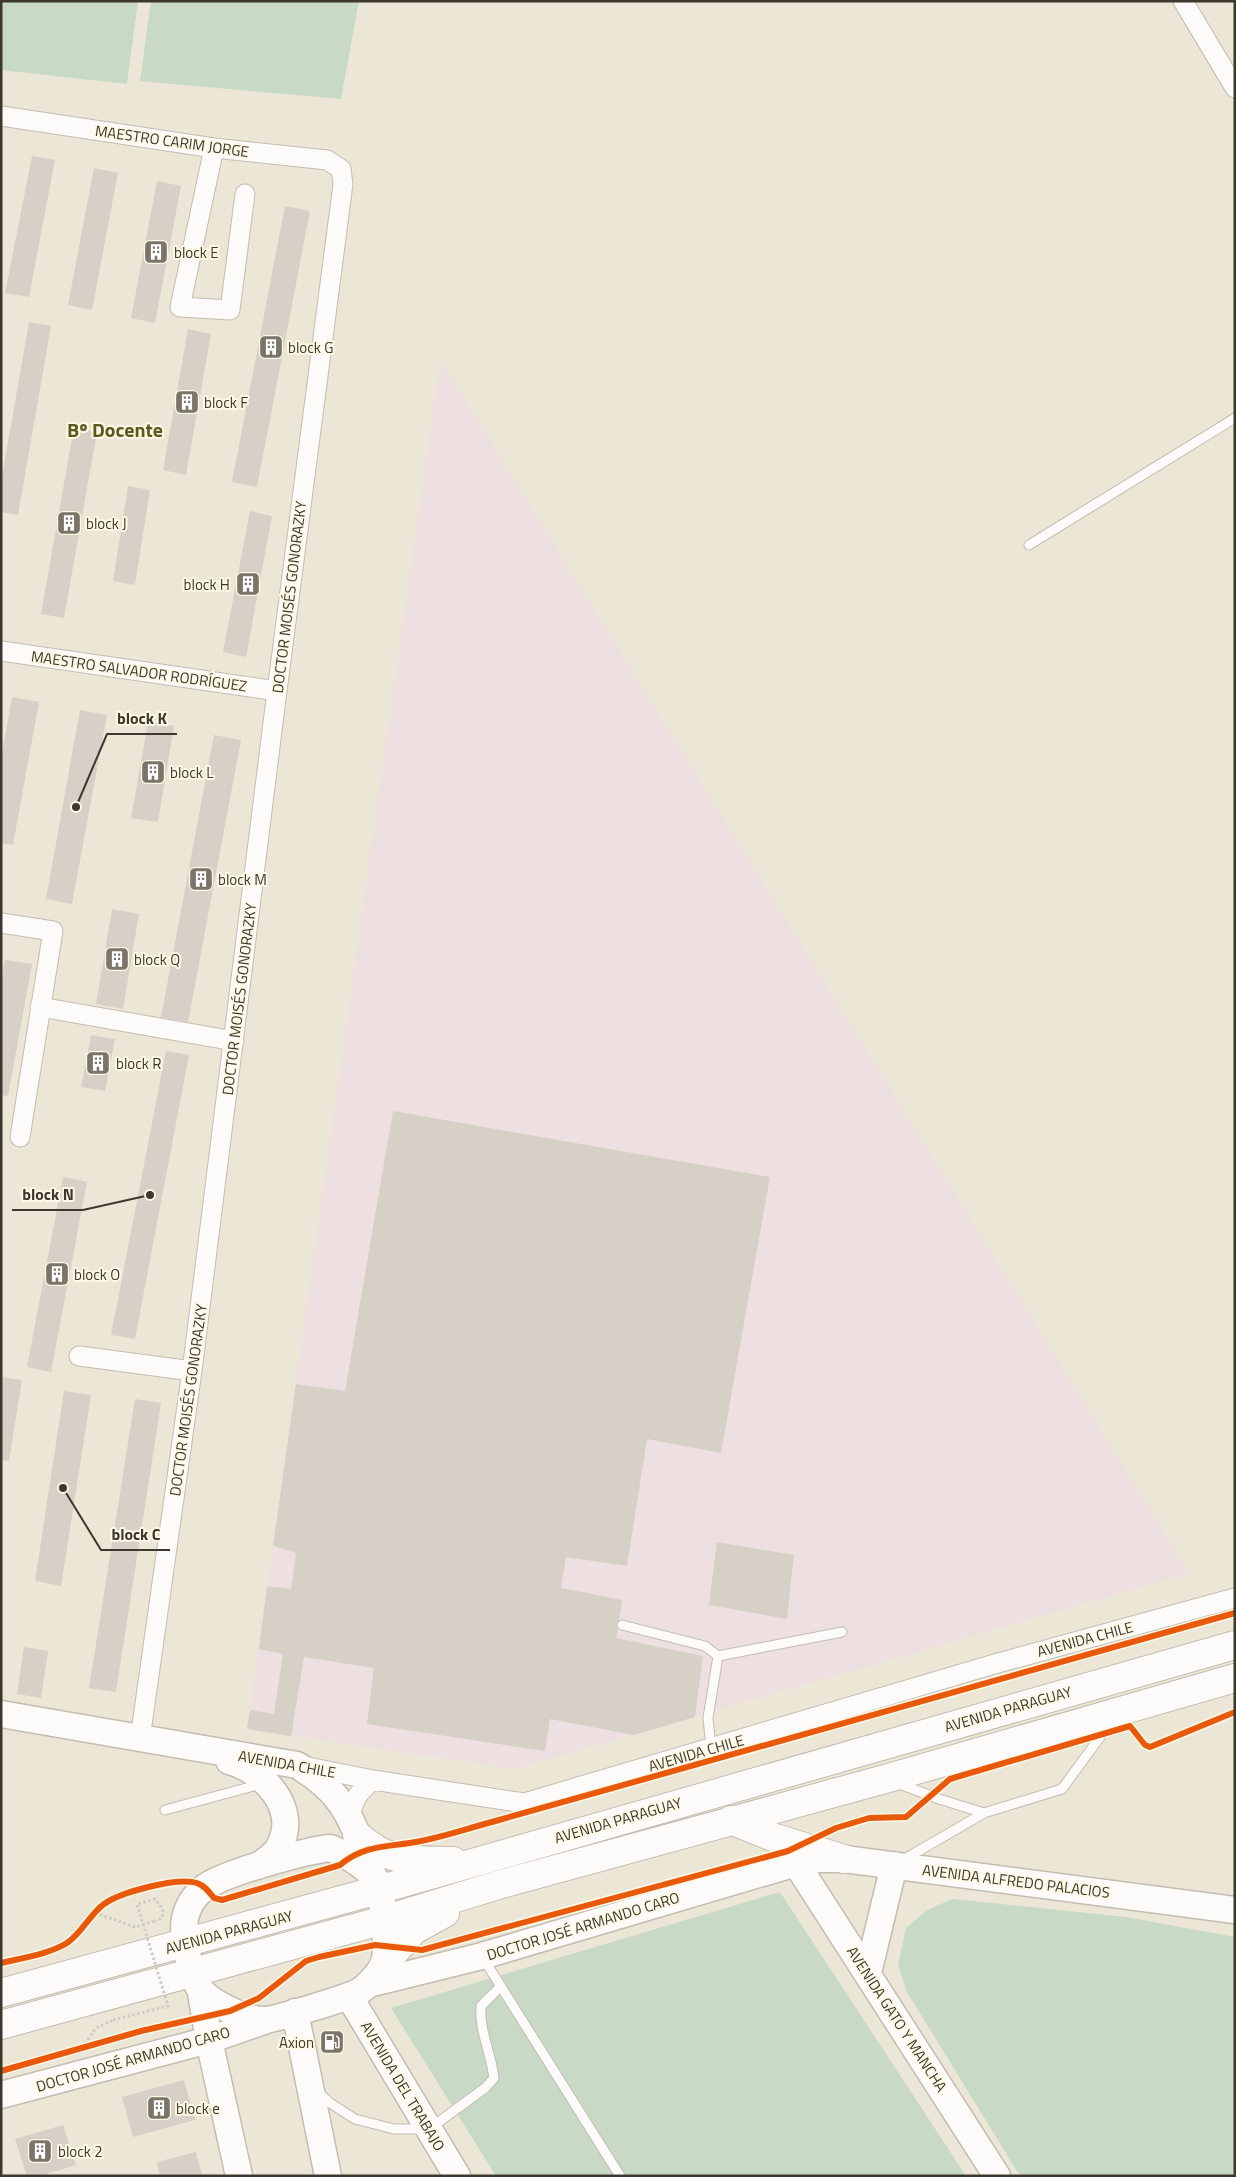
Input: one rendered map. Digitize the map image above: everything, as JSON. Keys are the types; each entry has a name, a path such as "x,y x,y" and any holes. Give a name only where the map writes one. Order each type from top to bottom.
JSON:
{"main road":[{"name":"AVENIDA PARAGUAY","path":"1,1993 186,1944 376,1884 472,1862 1235,1645"},
{"name":"AVENIDA PARAGUAY","path":"1,2026 196,1983 384,1920 498,1885 885,1778 1235,1678"},
{"path":"731,1820 776,1838 844,1859"},
{"path":"354,1826 376,1850 395,1857 472,1862"},
{"path":"776,1838 796,1863"},
{"path":"367,1981 414,1930 498,1885"}],"street":[{"path":"1183,1 1235,88"},
{"name":"MAESTRO CARIM JORGE","path":"1,116 214,148 328,160 341,168"},
{"path":"214,148 180,307 230,310 245,194"},
{"name":"DOCTOR MOISÉS GONORAZKY","path":"140,1739 192,1371 343,184 341,168"},
{"name":"MAESTRO SALVADOR RODRÍGUEZ","path":"1,651 277,691"},
{"path":"1,923 53,930 20,1137"},
{"path":"40,1007 234,1041"},
{"path":"79,1356 192,1371"},
{"name":"AVENIDA CHILE","path":"1,1714 373,1780 524,1804 998,1663 1235,1598"},
{"path":"191,1747 239,1763 268,1783 279,1801 285,1817 281,1845 275,1854 258,1866"},
{"path":"297,1765 329,1787 354,1826 376,1884 388,1945 367,1981"},
{"path":"354,1826 352,1802 357,1793 373,1780"},
{"path":"238,2176 186,1944 184,1922 188,1908 205,1887 219,1879 318,1849 330,1848 349,1857 376,1884"},
{"name":"AVENIDA ALFREDO PALACIOS","path":"796,1863 819,1859 844,1859 1235,1910"},
{"name":"DOCTOR JOSÉ ARMANDO CARO","path":"1,2095 209,2040 295,2012 367,1981 482,1956 796,1863"},
{"name":"AVENIDA GATO Y MANCHA","path":"796,1863 997,2176"},
{"path":"868,1974 894,1865"},
{"name":"AVENIDA DEL TRABAJO","path":"367,1981 429,2129 456,2174"},
{"path":"196,1983 233,2012 264,2021"},
{"path":"295,2012 328,2176"}],"lane":[{"path":"1029,544 1235,418"},
{"path":"622,1625 705,1646 718,1656 842,1632"},
{"path":"711,1748 708,1718 718,1656"},
{"path":"894,1865 984,1814 1062,1789 1119,1711"},
{"path":"885,1778 939,1800 984,1814"},
{"path":"165,1810 268,1783"},
{"path":"482,1956 620,2176"},
{"path":"310,2084 330,2103 355,2119 394,2129 429,2129 485,2088 494,2078 492,2062 480,2020 481,2006 500,1986"}],"path":[{"path":"82,2048 96,2028 113,2020 168,2006 137,1904 155,1899 163,1910 162,1918 155,1921 135,1927 97,1911 88,1920"},
{"path":"73,2050 90,2045"}],"shaded area":[{"path":"440,360 1189,1573 515,1769 247,1729"}],"green space":[{"path":"1,1 138,1 127,84 1,70"},
{"path":"151,1 359,1 341,99 140,81"},
{"path":"780,1892 966,2176 496,2176 391,2008"},
{"path":"952,1899 1126,1917 1235,1937 1235,2176 1020,2176 907,1992 898,1965 906,1928 926,1911"}],"building":[{"path":"32,156 55,160 29,297 5,293"},
{"path":"94,168 118,173 92,310 68,305"},
{"name":"block E","path":"157,181 181,186 155,323 131,318"},
{"name":"block G","path":"285,206 310,211 257,487 232,482"},
{"path":"29,322 51,326 18,515 1,512 1,482"},
{"name":"block F","path":"188,329 211,334 186,475 163,470"},
{"name":"block J","path":"74,427 97,432 64,618 41,614"},
{"path":"128,486 150,490 135,585 113,581"},
{"name":"block H","path":"250,511 272,516 246,657 223,652"},
{"path":"12,697 39,702 13,845 1,843 1,759"},
{"path":"80,710 107,715 72,904 46,899"},
{"name":"block L","path":"148,722 174,726 158,822 131,818"},
{"name":"block M","path":"214,735 241,740 188,1022 161,1017"},
{"name":"block Q","path":"112,909 139,914 123,1009 96,1004"},
{"path":"5,960 32,964 8,1096 1,1095 1,982"},
{"name":"block R","path":"91,1035 115,1039 105,1091 81,1087"},
{"path":"166,1051 189,1055 135,1339 111,1335"},
{"path":"393,1111 770,1177 721,1453 647,1439 627,1566 566,1557 561,1588 622,1600 619,1620 616,1624 618,1629 616,1638 703,1656 695,1717 634,1735 550,1719 545,1751 367,1724 374,1668 304,1657 291,1736 247,1729 250,1710 274,1714 283,1654 259,1649 267,1586 291,1589 296,1553 273,1546 296,1384 345,1391"},
{"name":"block O","path":"63,1177 87,1182 51,1372 27,1367"},
{"path":"1,1377 22,1380 9,1461 1,1460"},
{"path":"64,1391 91,1395 61,1586 35,1581"},
{"path":"135,1399 161,1403 116,1692 89,1688"},
{"path":"717,1542 794,1555 787,1619 709,1605"},
{"path":"24,1647 48,1651 41,1698 17,1694"},
{"name":"block e","path":"184,2080 195,2120 133,2137 122,2097"},
{"name":"block 2","path":"63,2125 76,2165 40,2176 27,2176 15,2139"},
{"path":"196,2152 202,2176 160,2176 157,2162"}],"cycle path":[{"path":"1,1963 44,1953 60,1947 72,1939 104,1904 136,1890 176,1882 197,1883 214,1898 222,1900 340,1865 349,1858 367,1850 447,1835 1235,1613"},
{"path":"1,2071 141,2031 230,2011 259,1998 306,1961 319,1957 375,1945 422,1950 788,1851 836,1828 869,1818 906,1817 950,1779 1130,1726 1145,1745 1150,1747 1235,1712"}],"place":[{"name":"block E","path":"156,252"},
{"name":"block G","path":"271,347"},
{"name":"block F","path":"187,402"},
{"name":"block J","path":"69,523"},
{"name":"block H","path":"248,584"},
{"name":"block L","path":"153,772"},
{"name":"block K","path":"76,807"},
{"name":"block M","path":"201,879"},
{"name":"block Q","path":"117,959"},
{"name":"block R","path":"98,1063"},
{"name":"block N","path":"150,1195"},
{"name":"block O","path":"57,1274"},
{"name":"block C","path":"63,1488"},
{"name":"Axion","path":"332,2042"},
{"name":"block e","path":"159,2108"},
{"name":"block 2","path":"40,2151"}],"district":[{"name":"Bº Docente","path":"115,429"}]}
